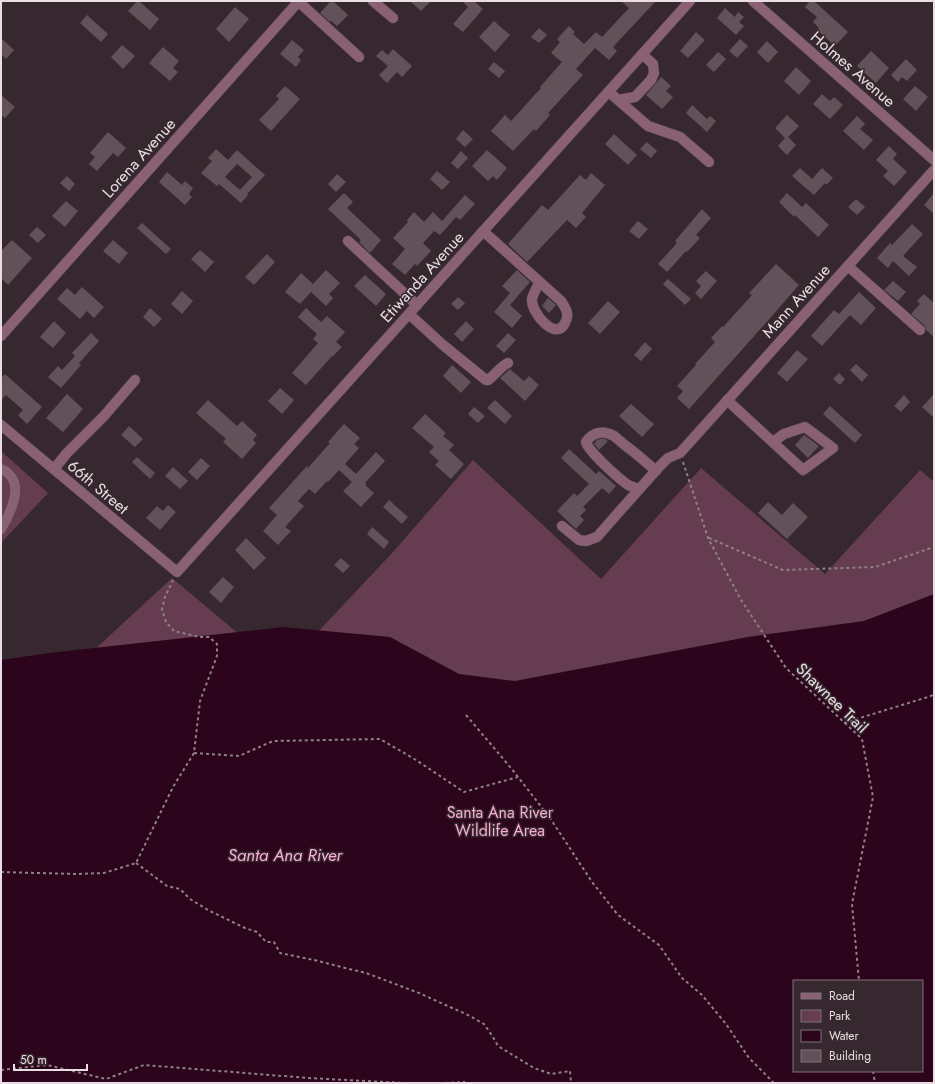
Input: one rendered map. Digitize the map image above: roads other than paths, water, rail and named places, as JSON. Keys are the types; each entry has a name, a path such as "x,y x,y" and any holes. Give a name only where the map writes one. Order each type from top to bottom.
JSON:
{"street":[{"path":"373,1 393,18"},
{"name":"Etiwanda Avenue","path":"177,572 690,1"},
{"name":"Holmes Avenue","path":"753,1 934,160"},
{"path":"299,2 359,57"},
{"name":"Lorena Avenue","path":"1,336 299,2"},
{"path":"618,100 635,97 651,80 654,73 653,64 642,54"},
{"path":"609,92 648,126 680,136 709,162"},
{"name":"Mann Avenue","path":"562,526 579,540 586,541 597,537 668,458 680,453 934,170"},
{"path":"483,231 540,282"},
{"path":"348,241 417,305"},
{"path":"848,266 920,330"},
{"path":"409,314 443,345 486,380 496,374 504,364 508,363"},
{"path":"54,469 104,416 135,380"},
{"path":"727,400 803,470 833,448 805,426 784,434 773,442"},
{"name":"66th Street","path":"1,425 177,572"},
{"path":"639,489 630,486 619,478 592,452 587,446 586,442 589,437 596,433 603,432 614,436 637,453 656,471"},
{"path":"1,469 12,477 15,482 15,489 10,512 1,529"}],"water":[{"name":"Santa Ana River","path":"934,594 934,1083 1,1083 1,660 49,653 283,627 390,637 459,674 515,681 748,637 864,621"}],"park label":[{"name":"Santa Ana River Wildlife Area","path":"500,821"}]}
